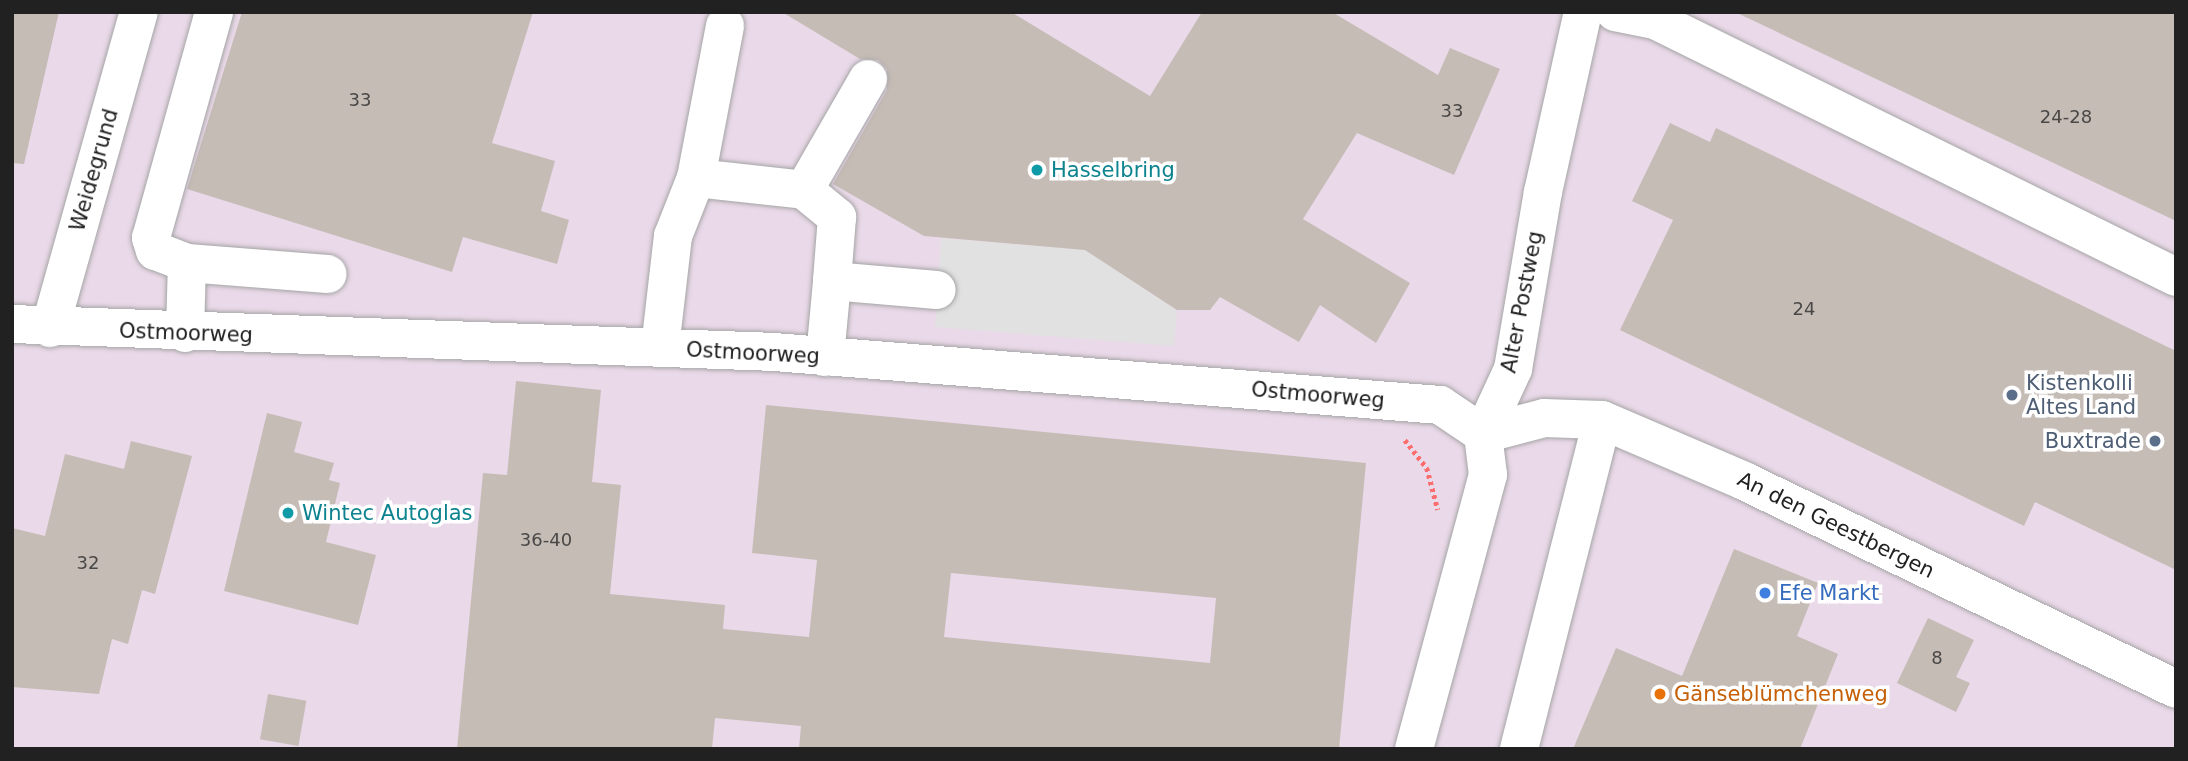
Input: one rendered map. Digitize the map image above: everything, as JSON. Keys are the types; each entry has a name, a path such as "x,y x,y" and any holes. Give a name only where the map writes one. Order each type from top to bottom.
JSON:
{"street":[{"name":"Weidegrund","path":"50,328 139,12"},
{"path":"214,12 151,238 155,251 187,263 328,274"},
{"name":"Alter Postweg","path":"1483,434 1513,369 1543,192 1583,12"},
{"path":"1615,12 1655,20 2176,277"},
{"path":"660,348 673,236 696,178 725,26"},
{"path":"804,190 868,79"},
{"path":"696,178 804,190 836,217 825,357"},
{"path":"185,332 187,263"},
{"path":"832,282 937,290"},
{"name":"Ostmoorweg","path":"12,324 50,328 660,348 825,357 1440,405 1483,434"},
{"name":"An den Geestbergen","path":"1483,434 1544,418 1602,420 1744,481 2176,689"},
{"path":"1519,749 1602,420"},
{"path":"1414,749 1488,475 1483,434"}],"path":[{"path":"1396,428 1427,468 1442,524"}],"shaded area":[{"path":"12,12 2176,12 2176,749 12,749"},
{"path":"941,238 1085,250 1177,310 1174,346 935,327"}],"building":[{"path":"12,12 59,12 24,164 12,163"},
{"path":"242,12 533,12 492,143 555,161 541,211 569,220 557,264 463,237 452,272 187,189"},
{"name":"Hasselbring","path":"782,12 1011,12 1150,96 1202,12 1332,12 1438,75 1450,48 1500,69 1454,175 1357,133 1303,219 1410,283 1376,343 1320,305 1299,342 1220,297 1210,310 1177,310 1085,250 924,236 833,184 887,90 887,69 878,60 860,59"},
{"path":"1735,12 2176,12 2176,221"},
{"path":"1670,123 1710,142 1716,128 2176,351 2176,570 2035,502 2024,526 1620,330 1673,220 1632,201"},
{"path":"516,381 601,390 592,482 621,485 610,594 725,605 723,629 809,637 817,560 752,553 766,405 1366,463 1339,749 799,749 801,726 715,718 712,749 457,749 483,473 507,475","holes":["951,573 1216,598 1210,663 944,637"]},
{"name":"Wintec Autoglas","path":"267,413 302,422 294,452 334,463 329,480 340,483 326,542 376,555 358,625 224,591"},
{"path":"131,441 192,456 155,594 142,590 128,644 112,639 99,694 12,687 12,528 45,536 65,454 124,469"},
{"path":"1734,549 1818,583 1797,636 1838,654 1800,749 1573,749 1616,648 1682,676"},
{"path":"1928,618 1974,640 1956,677 1970,683 1956,712 1897,683"},
{"path":"268,694 306,701 298,746 260,739"}],"place":[{"name":"Hasselbring","path":"1037,170"},
{"name":"Kistenkolli Altes Land","path":"2012,395"},
{"name":"Buxtrade","path":"2155,441"},
{"name":"Wintec Autoglas","path":"288,513"},
{"name":"Efe Markt","path":"1765,593"},
{"name":"Gänseblümchenweg","path":"1660,694"}]}
